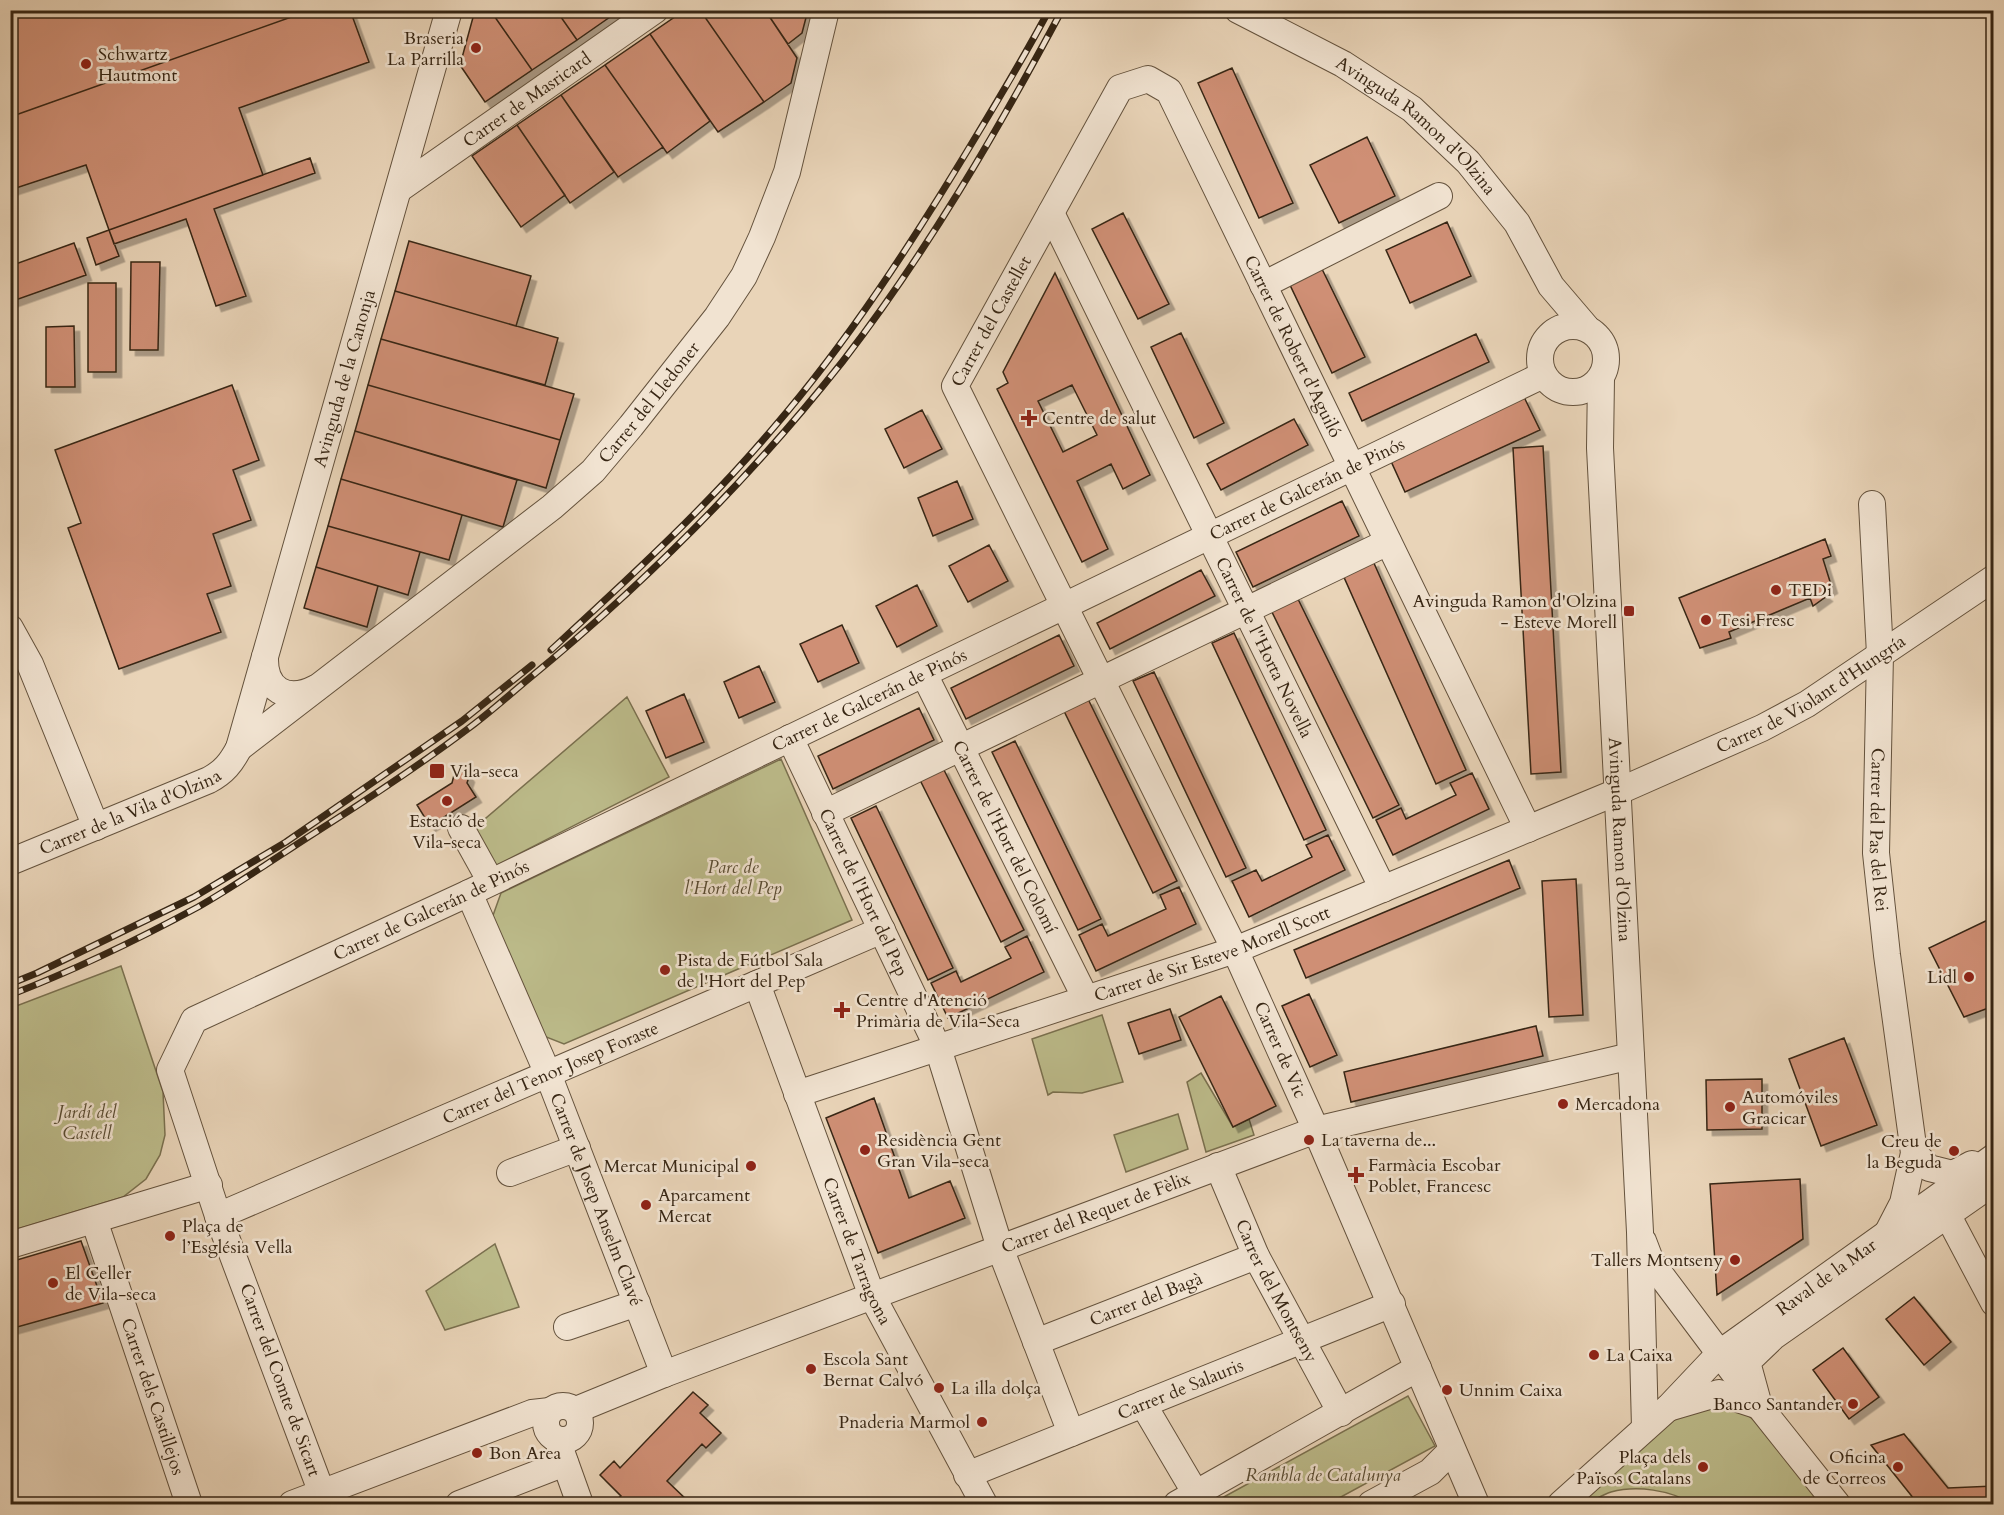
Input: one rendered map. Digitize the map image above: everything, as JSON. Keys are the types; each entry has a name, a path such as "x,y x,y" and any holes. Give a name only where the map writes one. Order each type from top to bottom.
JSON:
{"street":[{"name":"Avinguda de la Canonja","path":"239,748 449,10"},
{"name":"Carrer de Masricard","path":"399,189 655,10"},
{"name":"Carrer del Lledoner","path":"239,748 552,507 593,471 631,426 717,317 744,276 787,172 826,10"},
{"name":"Avinguda Ramon d'Olzina","path":"1238,10 1343,64 1412,109 1468,162 1517,223 1551,286 1586,327"},
{"name":"Carrer del Castellet","path":"1064,606 955,386 1119,88 1148,80 1169,91"},
{"name":"Carrer de Robert d'Aguiló","path":"1169,91 1528,829"},
{"path":"1263,285 1439,196"},
{"name":"Carrer de l''Horta Novella","path":"1051,213 1383,889"},
{"name":"Avinguda Ramon d'Olzina","path":"1551,286 1554,309 1551,333"},
{"path":"1568,325 1586,327 1599,336 1606,349 1607,364 1601,378 1587,390 1569,393 1554,387 1543,375 1539,364 1540,352 1544,341 1551,333 1568,325"},
{"name":"Carrer de Galcerán de Pinós","path":"194,1020 480,887 1543,375"},
{"name":"Avinguda Ramon d'Olzina","path":"1601,378 1600,448 1640,1232 1645,1428"},
{"name":"Avinguda Ramon d'Olzina","path":"1569,393 1587,416 1600,448"},
{"name":"Carrer del Pas del Rei","path":"1872,504 1880,654 1876,853 1887,955 1914,1153"},
{"path":"825,813 1388,542"},
{"name":"Carrer de Violant d'Hungría","path":"1617,792 1762,728 1807,704 1994,578"},
{"name":"Carrer de Vic","path":"1064,606 1235,950 1392,1304 1451,1451 1475,1502"},
{"path":"10,628 30,664 96,827"},
{"name":"Carrer del Lledoner","path":"265,657 264,668 272,683 279,690 298,695 319,686"},
{"name":"Carrer de l'Hort del Colomí","path":"924,674 1086,999"},
{"name":"Carrer de l'Hort del Pep","path":"790,738 938,1048 1000,1248 1071,1433"},
{"name":"Carrer de la Vila d'Olzina","path":"10,862 209,780 221,773 232,762 239,748"},
{"name":"Carrer de Sir Esteve Morell Scott","path":"797,1094 1235,950 1617,792"},
{"name":"Carrer de Josep Anselm Clavé","path":"461,828 548,1074 664,1374"},
{"name":"Carrer del Tenor Josep Foraste","path":"218,1216 882,930"},
{"name":"Carrer de Tarragona","path":"757,984 872,1296 984,1504"},
{"name":"Carrer del Comte de Sicart","path":"194,1020 170,1070 218,1216 324,1499"},
{"name":"Carrer del Requet de Fèlix","path":"576,1410 664,1374 1316,1130 1631,1056"},
{"path":"510,1173 577,1149"},
{"path":"1914,1153 1929,1168 1953,1174 1994,1154"},
{"path":"1888,1232 1903,1203 1914,1153"},
{"name":"Raval de la Mar","path":"1668,1408 1720,1353 1994,1154"},
{"name":"Carrer del Montseny","path":"1218,1166 1256,1256 1341,1413"},
{"name":"Raval de la Mar","path":"1759,1406 1747,1362 1774,1336 1994,1182"},
{"path":"10,1245 208,1185"},
{"path":"1947,1214 1994,1303"},
{"name":"Carrer dels Castillejos","path":"94,1220 189,1504"},
{"name":"Avinguda Ramon d'Olzina","path":"1640,1232 1651,1262 1759,1406"},
{"name":"Carrer del Bagà","path":"1036,1342 1256,1256"},
{"path":"567,1327 637,1303"},
{"name":"Carrer de Salauris","path":"968,1475 1392,1304"},
{"path":"1143,1404 1187,1499 1418,1368"},
{"path":"1561,1504 1668,1408 1719,1393 1759,1406 1837,1504"},
{"path":"292,1504 324,1499 532,1413 550,1411 560,1406 576,1410 580,1421 578,1433 568,1440 561,1451 459,1504"},
{"path":"550,1411 546,1427 561,1451 579,1504"},
{"path":"1371,1504 1430,1472 1451,1451"},
{"path":"1430,1472 1453,1479 1475,1502"}],"green space":[{"path":"627,697 669,777 485,871 465,836"},
{"name":"Parc de l'Hort del Pep","path":"781,759 852,920 564,1044 536,1033 491,921 501,893"},
{"name":"Jardí del Castell","path":"121,966 163,1092 165,1135 160,1155 146,1179 123,1197 11,1231 11,1008"},
{"path":"1102,1015 1123,1082 1082,1093 1053,1092 1048,1095 1032,1039"},
{"path":"1201,1073 1233,1127 1249,1119 1254,1135 1206,1152 1187,1082"},
{"path":"1178,1114 1188,1149 1126,1172 1114,1135"},
{"path":"495,1244 519,1307 445,1330 426,1291"},
{"name":"Rambla de Catalunya","path":"1408,1396 1435,1446 1328,1504 1211,1504"},
{"name":"Plaça dels Països Catalans","path":"1703,1402 1741,1410 1755,1421 1822,1504 1693,1504 1664,1492 1632,1489 1611,1492 1584,1505 1571,1504 1677,1413"}],"building":[{"name":"Schwartz Hautmont","path":"10,10 311,10 10,117"},
{"path":"311,10 350,10 369,62 239,108 263,175 109,230 86,165 10,190 10,117"},
{"path":"475,10 490,10 532,70 485,102 460,65"},
{"path":"490,10 556,10 577,40 532,70"},
{"path":"556,10 620,10 577,40"},
{"path":"685,10 700,10 764,102 718,132 650,34"},
{"path":"700,10 765,10 797,58 791,83 764,102"},
{"path":"765,10 808,10 802,33 788,44"},
{"path":"650,34 710,121 667,153 605,65"},
{"path":"605,65 663,147 618,177 561,95"},
{"path":"1232,68 1293,203 1259,218 1198,83"},
{"path":"561,95 614,172 570,203 517,125"},
{"path":"517,125 565,195 521,227 472,156"},
{"path":"1367,137 1395,196 1339,223 1310,165"},
{"path":"310,158 315,173 214,209 246,296 216,306 186,219 114,244 109,230"},
{"path":"1123,213 1169,304 1138,319 1092,229"},
{"path":"1447,222 1471,276 1410,303 1386,250"},
{"path":"109,230 119,256 96,265 87,238"},
{"path":"409,241 531,276 516,326 395,291"},
{"path":"74,243 86,275 10,302 10,266"},
{"path":"131,262 160,262 158,350 130,350"},
{"path":"1322,269 1365,357 1332,373 1290,285"},
{"name":"Centre de salut","path":"1055,273 1150,475 1123,489 1111,464 1077,481 1108,549 1082,562 997,389 1008,383 1003,372","holes":["1072,385 1097,435 1063,452 1038,401"]},
{"path":"88,283 116,283 116,372 88,372"},
{"path":"395,291 558,338 545,385 381,339"},
{"path":"74,326 75,387 46,387 46,327"},
{"path":"1181,333 1224,423 1194,438 1151,347"},
{"path":"1476,334 1489,362 1362,421 1349,393"},
{"path":"381,339 574,394 560,440 368,385"},
{"path":"232,385 259,460 233,470 251,520 213,534 231,586 207,594 221,632 119,669 68,528 81,523 55,450"},
{"path":"368,385 560,440 546,488 355,431"},
{"path":"1524,397 1540,430 1405,492 1390,459"},
{"path":"922,410 942,449 904,468 885,429"},
{"path":"1294,419 1308,445 1221,490 1207,464"},
{"path":"355,431 517,480 503,527 341,479"},
{"path":"1543,446 1561,772 1531,774 1513,448"},
{"path":"341,479 462,515 449,560 328,526"},
{"path":"957,481 973,519 933,536 918,498"},
{"path":"1342,501 1359,536 1253,587 1236,552"},
{"path":"328,526 420,552 408,595 316,567"},
{"path":"1825,539 1831,556 1823,559 1832,588 1823,593 1827,596 1813,606 1810,598 1729,632 1731,638 1700,648 1679,598"},
{"path":"989,545 1008,581 968,602 949,566"},
{"path":"1373,561 1466,770 1436,784 1343,575"},
{"path":"316,567 378,586 367,627 304,608"},
{"path":"1201,570 1215,596 1110,649 1097,623"},
{"path":"917,585 937,626 897,647 876,606"},
{"path":"1296,595 1399,805 1373,818 1270,608"},
{"path":"842,625 859,663 818,682 800,644"},
{"path":"1234,633 1326,830 1304,840 1212,643"},
{"path":"1059,635 1074,666 966,719 951,688"},
{"path":"759,666 775,702 739,718 724,682"},
{"path":"1154,672 1246,868 1226,877 1133,681"},
{"path":"684,694 704,742 666,758 646,711"},
{"path":"1088,699 1177,881 1153,893 1064,711"},
{"path":"919,708 934,740 833,789 818,756"},
{"path":"1015,741 1101,919 1078,930 992,752"},
{"path":"943,768 1024,930 1001,942 920,780"},
{"name":"Estació de Vila-seca","path":"461,771 469,777 467,783 476,797 430,826 417,805 452,783 454,775"},
{"path":"1472,773 1489,809 1393,855 1376,820 1401,808 1406,819 1456,795 1450,783"},
{"path":"876,806 953,968 928,980 851,818"},
{"path":"1328,835 1345,870 1249,917 1232,881 1256,870 1262,881 1312,857 1306,845"},
{"path":"1509,860 1520,888 1306,978 1294,950"},
{"path":"1576,879 1583,1015 1549,1017 1542,881"},
{"path":"1179,887 1196,924 1096,971 1079,935 1102,924 1108,936 1166,909 1160,895"},
{"name":"Lidl","path":"1994,917 1994,1006 1964,1017 1929,948"},
{"path":"1027,936 1044,972 948,1018 931,983 956,971 961,982 1011,958 1005,947"},
{"path":"1309,994 1337,1055 1310,1067 1282,1006"},
{"path":"1221,996 1276,1106 1233,1127 1179,1017"},
{"path":"1170,1009 1181,1040 1139,1054 1128,1023"},
{"path":"1536,1026 1543,1056 1351,1102 1344,1072"},
{"path":"1844,1038 1877,1125 1821,1146 1789,1059"},
{"path":"1762,1079 1762,1129 1707,1130 1706,1080"},
{"name":"Residència Gent Gran Vila-seca","path":"874,1098 909,1198 950,1181 965,1218 878,1253 826,1118"},
{"path":"1800,1179 1803,1239 1717,1295 1710,1184"},
{"name":"El Celler de Vila-seca","path":"81,1241 103,1303 10,1329 10,1262"},
{"path":"1914,1297 1951,1342 1924,1365 1886,1319"},
{"path":"1843,1348 1879,1397 1849,1419 1813,1370"},
{"path":"693,1392 708,1405 700,1413 721,1433 706,1448 702,1444 667,1481 691,1504 644,1504 641,1502 611,1504 621,1496 600,1475 614,1461 620,1468"},
{"path":"1904,1434 1948,1488 1994,1486 1994,1504 1918,1504 1871,1445"}],"railway":[{"path":"551,650 666,542 722,485 775,426 828,360 854,326 925,220 1000,97 1049,10"},
{"path":"10,995 106,954 198,907 374,794 484,717 569,645 653,569 771,447 874,320 960,190 1062,10"},
{"path":"10,984 194,897 286,842 462,721 532,665"}],"place":[{"name":"Braseria La Parrilla","path":"476,48"},
{"name":"Schwartz Hautmont","path":"86,64"},
{"name":"Centre de salut","path":"1029,418"},
{"name":"TEDi","path":"1776,590"},
{"name":"Avinguda Ramon d'Olzina - Esteve Morell","path":"1629,611"},
{"name":"Tesi Fresc","path":"1706,620"},
{"name":"Vila-seca","path":"437,771"},
{"name":"Estació de Vila-seca","path":"447,801"},
{"name":"Pista de Fútbol Sala de l'Hort del Pep","path":"665,970"},
{"name":"Lidl","path":"1969,977"},
{"name":"Centre d'Atenció Primària de Vila-Seca","path":"842,1010"},
{"name":"Mercadona","path":"1563,1104"},
{"name":"Automóviles Gracicar","path":"1730,1107"},
{"name":"La taverna de...","path":"1309,1140"},
{"name":"Residència Gent Gran Vila-seca","path":"865,1150"},
{"name":"Creu de la Beguda","path":"1954,1151"},
{"name":"Mercat Municipal","path":"751,1166"},
{"name":"Farmàcia Escobar Poblet, Francesc","path":"1356,1175"},
{"name":"Aparcament Mercat","path":"646,1205"},
{"name":"Plaça de l’Església Vella","path":"170,1236"},
{"name":"Tallers Montseny","path":"1735,1260"},
{"name":"El Celler de Vila-seca","path":"53,1283"},
{"name":"La Caixa","path":"1594,1355"},
{"name":"Escola Sant Bernat Calvó","path":"811,1369"},
{"name":"La illa dolça","path":"939,1388"},
{"name":"Unnim Caixa","path":"1447,1390"},
{"name":"Banco Santander","path":"1853,1404"},
{"name":"Pnaderia Marmol","path":"982,1422"},
{"name":"Bon Area","path":"477,1453"},
{"name":"Plaça dels Països Catalans","path":"1703,1467"},
{"name":"Oficina de Correos","path":"1898,1467"}]}
